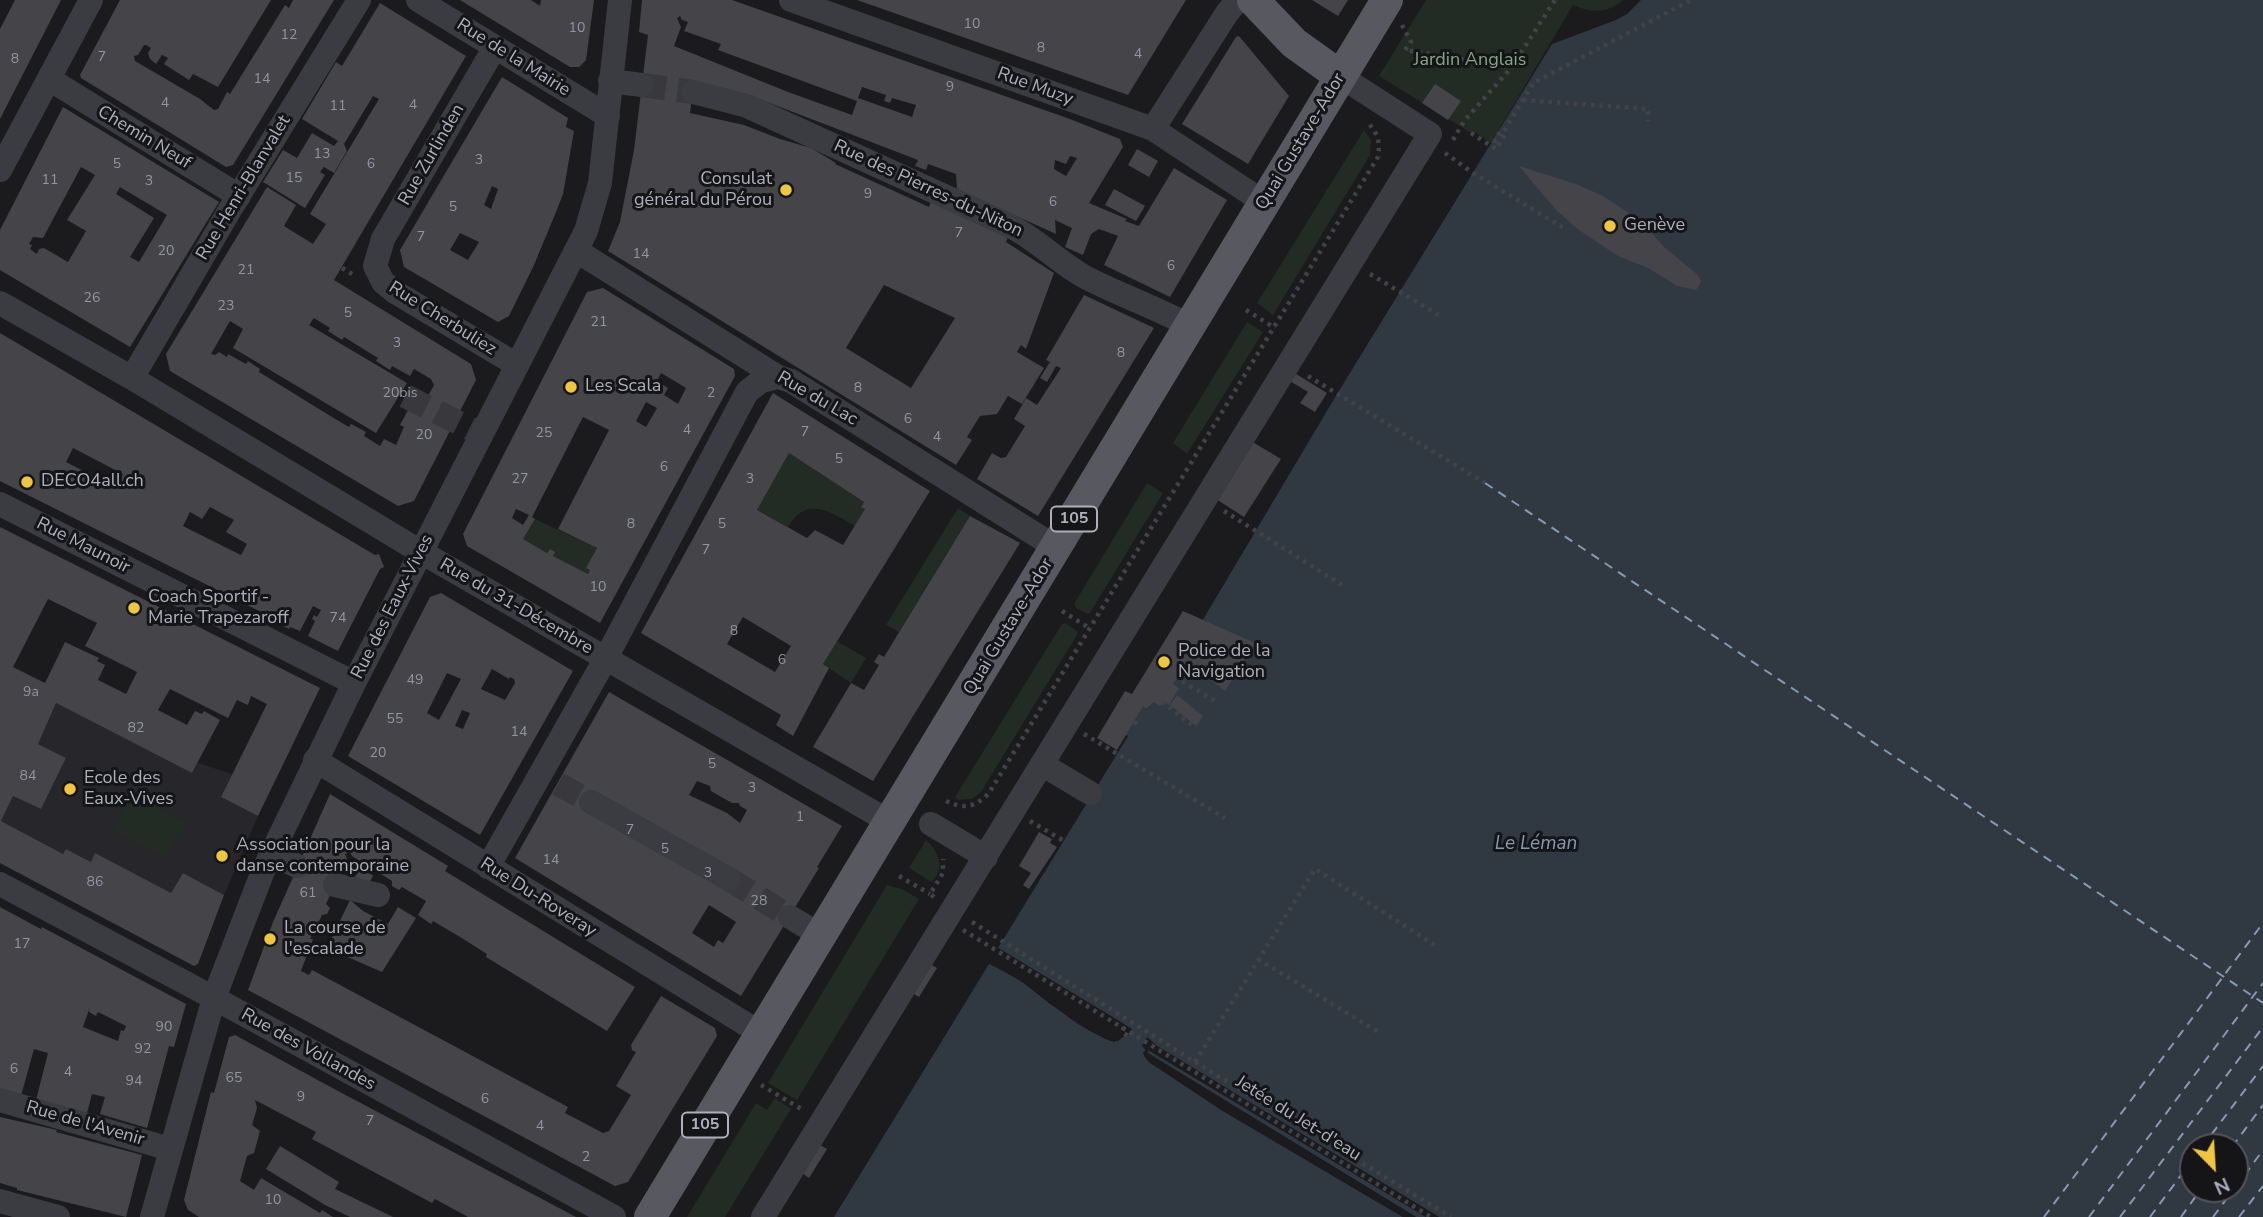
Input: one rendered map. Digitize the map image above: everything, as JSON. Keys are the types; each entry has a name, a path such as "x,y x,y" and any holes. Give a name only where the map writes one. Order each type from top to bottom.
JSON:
{"main road":[{"path":"1253,0 1294,43 1340,76"},
{"name":"Quai Gustave-Ador","path":"650,1217 1340,76 1395,12"}],"street":[{"path":"0,170 90,0"},
{"name":"Rue Henri-Blanvalet","path":"132,378 359,0"},
{"name":"Rue de la Mairie","path":"418,0 608,116"},
{"name":"Rue des Eaux-Vives","path":"152,1217 214,998 271,854 354,683 577,251 595,206 620,0"},
{"name":"Rue Muzy","path":"791,0 1153,129 1265,202"},
{"path":"1153,129 1238,0"},
{"name":"Rue Zurlinden","path":"363,270 495,47"},
{"path":"763,1217 1430,134 1340,76"},
{"name":"Chemin Neuf","path":"49,79 239,196"},
{"path":"610,81 642,85"},
{"name":"Rue des Pierres-du-Niton","path":"693,92 747,106 1012,227 1028,235 1083,275 1190,326"},
{"name":"Rue du Lac","path":"577,251 778,377 791,381 876,433 1057,548"},
{"name":"Rue Cherbuliez","path":"363,270 517,365"},
{"name":"Rue du 31-Décembre","path":"0,303 132,378 421,552 890,822"},
{"path":"488,867 549,779 606,658 747,393 761,381 778,377"},
{"name":"Rue Maunoir","path":"0,505 354,683"},
{"name":"Rue Du-Roveray","path":"315,760 762,1034"},
{"path":"1043,765 1090,793"},
{"path":"591,802 729,879"},
{"path":"931,824 986,857"},
{"path":"271,854 297,866"},
{"name":"Rue des Vollandes","path":"0,884 614,1217"},
{"path":"335,884 378,895"},
{"path":"790,917 820,935"},
{"name":"Rue de l'Avenir","path":"0,1100 170,1149"},
{"path":"0,1202 58,1217"}],"path":[{"path":"1460,127 1511,68 1555,0"},
{"path":"1493,140 1495,141 1533,83 1691,0"},
{"path":"1395,12 1411,42 1405,50 1511,68"},
{"path":"1523,100 1648,109 1648,121"},
{"path":"946,801 958,807 969,807 981,802 989,793 1091,629 1378,157 1377,134 1363,120"},
{"path":"1471,133 1496,149 1505,134 1502,131"},
{"path":"1430,134 1449,147 1444,154 1567,230"},
{"path":"1352,262 1440,316"},
{"path":"342,268 363,270"},
{"path":"1246,310 1275,328"},
{"path":"1289,364 1485,482"},
{"path":"1206,499 1342,585"},
{"path":"1062,611 1091,629"},
{"path":"1176,686 1188,668"},
{"path":"1180,680 1215,701"},
{"path":"1162,702 1196,728"},
{"path":"1068,724 1224,818"},
{"path":"1014,812 1064,841"},
{"path":"1195,1062 1315,869 1435,945"},
{"path":"899,876 930,894"},
{"path":"954,910 1195,1062 1451,1217"},
{"name":"Jetée du Jet-d'eau","path":"979,941 1124,1028 1129,1034 1146,1040 1431,1217"},
{"path":"1258,959 1380,1033"},
{"path":"761,1084 803,1110"}],"shaded area":[{"path":"56,703 192,773 198,763 232,774 221,797 258,816 224,895 183,873 171,893 95,854 91,862 66,849 63,854 1,821 13,796 41,809 66,758 38,744"}],"green space":[{"name":"Jardin Anglais","path":"1426,0 1623,0 1611,8 1599,11 1573,5 1491,143 1379,76"},
{"path":"1364,130 1371,140 1370,155 1273,315 1257,303"},
{"path":"1247,322 1263,332 1187,454 1173,443"},
{"path":"789,453 864,502 861,506 865,509 855,526 828,512 811,509 795,517 788,527 757,510"},
{"path":"1147,483 1163,493 1087,614 1074,604"},
{"path":"958,508 970,516 899,632 886,625"},
{"path":"535,519 597,548 587,568 590,570 588,574 553,556 550,549 547,553 523,539"},
{"path":"1065,623 1077,631 1077,635 981,792 972,799 958,800 955,797"},
{"path":"837,641 866,658 851,683 823,664"},
{"path":"133,794 187,822 166,857 114,831"},
{"path":"926,840 939,861 938,872 931,882 909,868"},
{"path":"887,885 902,889 919,899 797,1100 768,1083"},
{"path":"775,1098 791,1109 725,1217 687,1217 756,1103 767,1110"}],"water":[{"name":"Le Léman","path":"1641,0 2263,0 2263,1217 1439,1217 1148,1038 1142,1046 1146,1050 1144,1056 1149,1062 1223,1111 1403,1217 834,1217 989,964 1019,980 1092,1032 1118,1041 1131,1031 1124,1024 998,948 1143,707 1146,709 1154,702 1337,394 1552,44 1627,14"},
{"path":"1148,1050 1426,1217 1416,1217 1147,1053"}],"pier":[{"path":"998,948 1132,1029 1128,1036 1114,1042 1105,1039 1050,1004 1005,972 1005,968 1024,978 1052,1001 1106,1036 1114,1039 1128,1030 996,951"},
{"path":"1147,1037 1157,1046 1439,1217 1426,1217 1148,1050 1148,1053 1416,1217 1405,1214 1406,1217 1403,1217 1223,1111 1149,1062 1143,1053 1146,1049 1142,1046"}],"building":[{"path":"15,0 61,0 0,119 0,29"},
{"path":"120,0 271,0 218,87 193,74 189,80 164,64 168,58 162,55 156,64 148,53 151,48 146,45 134,56 135,61 214,110 218,109 227,92 230,94 285,5 289,8 293,0 334,0 233,165 226,167 81,78 80,75"},
{"path":"460,0 531,0 540,6 541,0 594,0 586,60 579,67 570,67"},
{"path":"642,0 732,0 1120,139 1123,147 1089,203 1127,219 1125,221 1139,226 1174,168 1227,200 1170,297 1104,265 1118,236 1099,229 1091,234 1083,255 1065,247 1072,228 1055,220 1056,234 957,189 956,174 928,164 926,170 915,166 918,160 754,97 694,83 690,113 744,125 811,148 835,164 929,207 931,201 1008,236 1006,242 1054,273 1026,349 1021,345 1017,352 1044,368 1022,404 1008,396 997,414 980,416 967,437 972,440 956,465 608,251 620,222 634,150 648,35 639,32","holes":["680,16 688,22 684,31 721,44 718,50 857,101 852,115 674,46 681,27 677,18","862,87 886,95 884,101 890,103 892,98 916,105 912,117 858,98","1070,156 1077,158 1066,176 1054,169 1055,160 1066,164","884,285 955,318 911,388 846,348"]},
{"path":"857,0 1186,0 1128,95"},
{"path":"1312,0 1348,0 1338,16"},
{"path":"380,3 466,56 334,280 471,364 476,380 414,501 398,506 170,371 166,354 267,187 296,205 284,226 313,244 326,224 310,214 379,99 373,96 344,144 347,151 334,173 324,167 320,172 325,175 305,208 263,182 283,150 297,158 312,133 334,146 338,141 302,119 336,62 342,66","holes":["314,318 330,328 328,331 342,340 344,337 378,358 376,361 390,370 392,366 410,376 414,369 431,379 434,385 427,398 421,395 412,412 408,410 400,425 404,427 396,445 384,439 380,446 364,436 366,432 351,424 349,427 332,417 259,372 260,369 248,361 246,364 219,352 211,354 230,321 243,329 233,348 376,433 407,383 309,325"]},
{"path":"1239,36 1289,96 1248,164 1182,124"},
{"path":"502,77 568,118 566,127 574,131 563,194 534,265 509,316 498,322 404,267 400,250","holes":["492,186 498,189 491,209 484,205","460,233 479,242 468,260 450,250"]},
{"path":"1435,84 1461,101 1448,120 1422,103"},
{"path":"63,107 219,202 130,347 0,270 0,230","holes":["81,167 95,175 67,220 86,231 68,262 44,248 39,249 37,254 30,249 32,245 29,244 33,237 43,238","120,187 167,215 139,262 130,257 154,218 116,194"]},
{"path":"1137,149 1158,161 1149,177 1128,165"},
{"name":"Genève","path":"1519,166 1576,184 1603,196 1641,221 1663,246 1698,275 1701,281 1699,286 1696,290 1677,286 1648,268 1618,256 1579,230 1557,211"},
{"path":"1114,189 1145,206 1136,221 1105,205"},
{"path":"603,288 734,369 735,376 600,623 467,546 463,534 587,292","holes":["661,373 686,388 678,404 664,395 668,388 657,381","646,402 657,408 646,427 636,421","583,417 609,430 558,529 597,548 586,568 590,570 588,574 553,556 555,552 550,549 547,553 523,539 535,519 532,517","516,509 529,515 523,525 512,518"]},
{"path":"1084,295 1154,328 1038,516 977,479 992,453 1001,458 1006,457 1025,426 1014,419 1026,398 1037,405 1061,368 1056,366 1047,382 1040,378 1050,362 1046,360"},
{"path":"0,333 375,555 379,554 384,567 380,569 338,651 308,636 315,621 312,619 314,615 317,617 321,610 313,606 300,631 290,627 289,629 274,621 275,619 0,481","holes":["73,448 123,474 116,488 66,462","210,507 234,520 226,532 247,544 241,555 183,526 190,512 202,519"]},
{"path":"1293,372 1327,393 1315,412 1300,403 1308,392 1288,380"},
{"path":"773,393 930,491 823,664 829,668 793,736 776,725 781,715 641,633","holes":["789,453 864,502 861,507 865,509 843,545 815,530 807,538 757,510","743,617 791,646 775,672 727,644"]},
{"path":"1251,441 1281,459 1244,517 1216,499"},
{"path":"970,516 1020,543 873,781 813,747 851,683 864,690 879,665 874,662 879,654 884,657"},
{"path":"0,527 320,688 258,816 221,797 267,704 251,696 248,705 237,700 228,718 170,689 158,710 187,725 195,711 202,714 204,711 220,720 192,773 56,703 38,744 66,758 41,809 13,796 1,821 63,854 66,849 91,862 95,853 171,893 183,873 224,895 198,964 194,966 0,863","holes":["48,599 97,623 85,646 137,672 126,694 98,680 105,665 97,661 99,658 65,642 45,683 13,667"]},
{"path":"441,593 573,671 480,835 348,756 430,597","holes":["492,669 514,679 515,683 505,700 481,689","447,673 461,679 439,720 427,713","462,710 470,713 463,729 455,726"]},
{"path":"1183,611 1255,643 1225,691 1203,674 1201,677 1185,667 1173,684 1179,688 1169,705 1163,701 1160,706 1154,702 1146,709 1143,707 1117,750 1097,738 1125,691 1132,694"},
{"path":"609,692 842,826 741,996 515,858","holes":["697,781 710,786 711,791 732,803 739,803 747,810 740,823 727,813 689,795","709,905 736,922 723,943 718,940 714,947 692,933"]},
{"path":"1177,695 1203,716 1196,726 1170,705"},
{"path":"330,794 448,866 445,871 635,987 607,1031 486,957 487,954 460,937 418,915 426,901 402,887 399,890 392,886 392,881 373,869 368,885 355,877 366,865 350,852 345,854 347,859 326,904 330,908 327,914 322,915 310,939 313,939 301,971 309,975 312,970 568,1107 565,1113 603,1133 609,1131 631,1095 616,1086 636,1052 631,1045 661,996 715,1028 717,1036 628,1182 615,1186 248,990 273,922"},
{"path":"1039,832 1052,839 1050,843 1057,847 1029,889 1023,885 1031,873 1019,866"},
{"path":"350,900 363,911 388,924 398,907 416,918 382,972 327,948"},
{"path":"0,907 186,1004 174,1047 169,1046 147,1128 100,1114 105,1097 92,1094 87,1113 36,1100 48,1053 34,1049 21,1096 0,1090","holes":["90,1007 89,1012 96,1016 98,1012 126,1026 124,1031 121,1030 118,1041 83,1027"]},
{"path":"930,964 937,968 919,997 912,993"},
{"path":"235,1035 576,1217 468,1217 435,1199 432,1203 312,1139 316,1132 255,1100 257,1108 252,1125 260,1131 254,1153 247,1156 240,1181 254,1190 261,1178 320,1213 322,1210 333,1217 199,1217 188,1210 184,1200 211,1092 214,1093 229,1037"},
{"path":"0,1117 57,1130 56,1132 142,1155 126,1217 17,1190 0,1183"},
{"path":"820,1145 827,1149 809,1178 802,1173"},
{"path":"280,1146 339,1182 335,1189 393,1217 350,1217 266,1169"}],"ferry route":[{"path":"1485,483 2263,1003"},
{"path":"2044,1217 2263,923"},
{"path":"2089,1217 2263,983"},
{"path":"2120,1217 2263,1027"},
{"path":"2213,1133 2263,1066"},
{"path":"2242,1133 2263,1105"},
{"path":"2249,1169 2263,1150"},
{"path":"2150,1217 2179,1178"},
{"path":"2239,1217 2263,1186"},
{"path":"2181,1217 2191,1203"},
{"path":"2213,1217 2224,1203"}],"tunnel":[{"path":"642,85 693,92"},
{"path":"405,396 481,434"},
{"path":"558,784 591,802"},
{"path":"729,879 790,917"}],"place":[{"name":"Consulat général du Pérou","path":"786,190"},
{"name":"Genève","path":"1610,226"},
{"name":"Les Scala","path":"571,387"},
{"name":"DECO4all.ch","path":"27,482"},
{"name":"Coach Sportif - Marie Trapezaroff","path":"134,608"},
{"name":"Police de la Navigation","path":"1164,662"},
{"name":"Ecole des Eaux-Vives","path":"70,789"},
{"name":"Association pour la danse contemporaine","path":"222,856"},
{"name":"La course de l'escalade","path":"270,939"}]}
